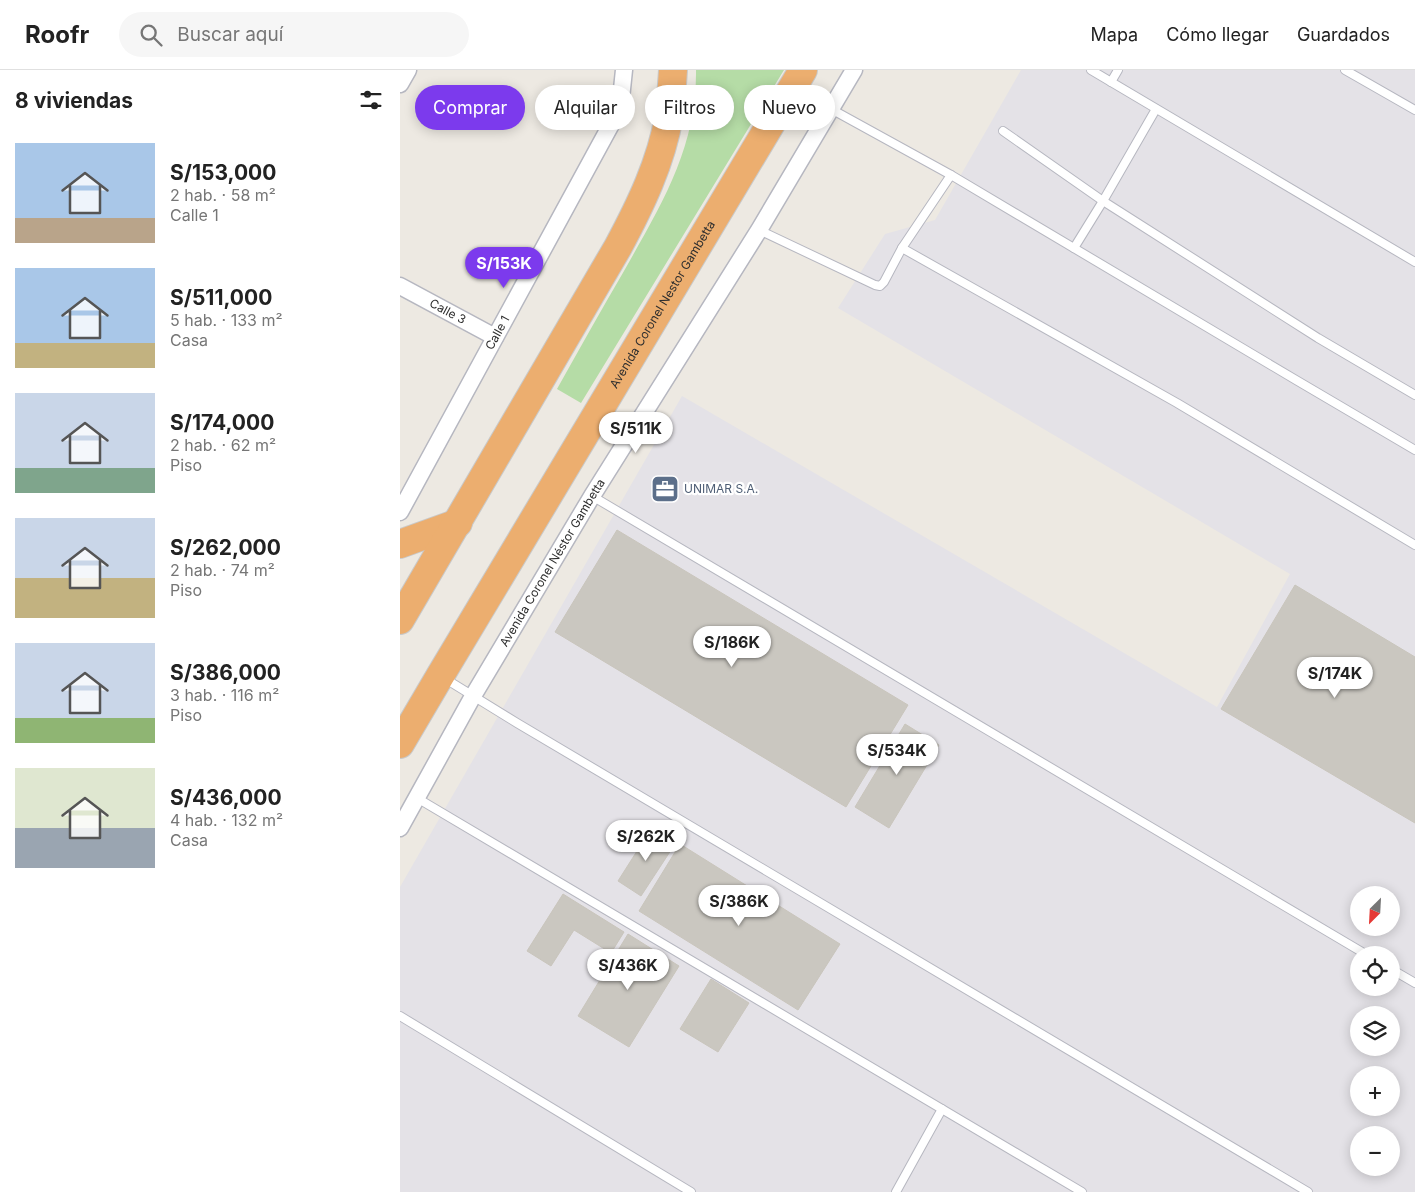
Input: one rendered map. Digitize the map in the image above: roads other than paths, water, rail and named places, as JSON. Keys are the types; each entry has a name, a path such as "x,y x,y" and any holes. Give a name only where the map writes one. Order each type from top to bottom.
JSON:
{"highway":[{"path":"400,620 618,247 640,206 658,160 669,116 673,70"},
{"name":"Avenida Coronel Nestor Gambetta","path":"400,744 803,70"},
{"path":"400,544 458,523"}],"street":[{"path":"400,83 408,70"},
{"name":"Calle 1","path":"400,512 620,108 624,70"},
{"name":"Avenida Coronel Néstor Gambetta","path":"835,102 854,70"},
{"name":"Avenida Coronel Néstor Gambetta","path":"400,828 473,696 592,496 759,230 819,130"},
{"name":"Calle 3","path":"400,286 495,338"}],"lane":[{"path":"1091,70 1415,262"},
{"path":"1111,82 1118,70"},
{"path":"1345,70 1415,110"},
{"path":"1074,248 1104,201 1156,109"},
{"path":"835,111 951,175 1415,450"},
{"path":"1003,131 1104,201 1318,338 1415,395"},
{"path":"759,230 880,286 902,248 951,175"},
{"path":"902,248 1177,403 1415,545"},
{"path":"592,496 1352,946"},
{"path":"440,676 1308,1192"},
{"path":"417,798 1082,1192"},
{"path":"1400,974 1415,983"},
{"path":"400,1016 691,1192"},
{"path":"896,1192 942,1109"}],"place":[{"name":"UNIMAR S.A.","path":"665,489"}]}
